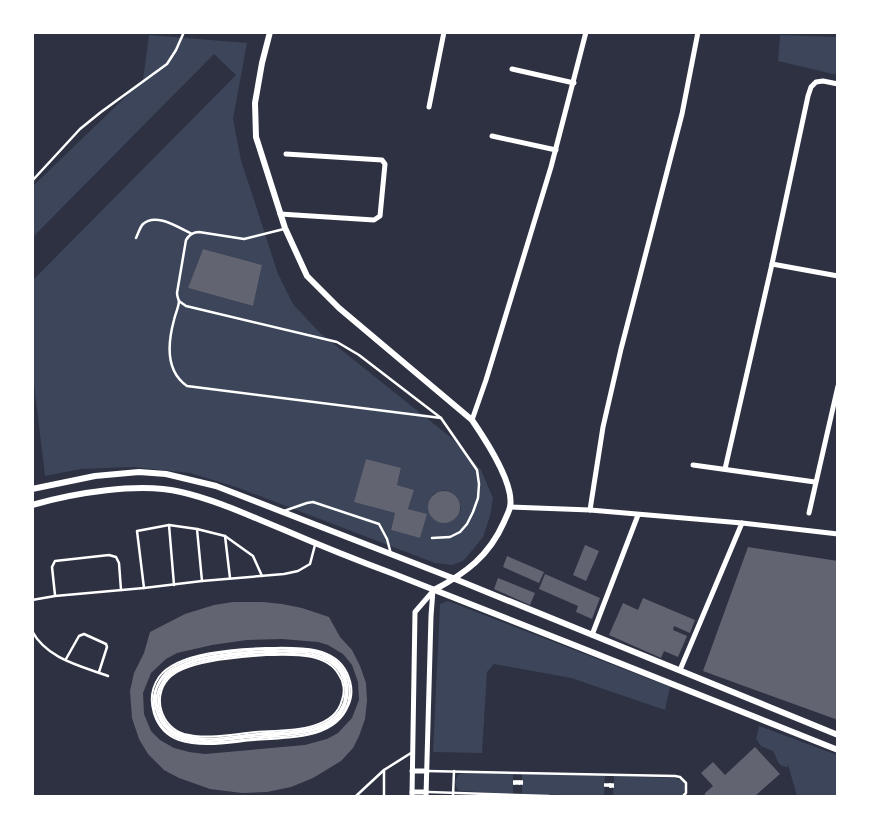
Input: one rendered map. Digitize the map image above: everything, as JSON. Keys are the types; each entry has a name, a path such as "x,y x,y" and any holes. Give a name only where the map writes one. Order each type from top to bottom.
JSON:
{"street":[{"path":"270,32 255,103 256,137 285,228 307,276 339,308 472,420 486,440 503,474 509,492 510,507 491,546 472,567 434,590 415,612 412,794 426,794 431,616 434,590"},
{"path":"429,107 444,32"},
{"path":"472,420 556,150 586,32"},
{"path":"590,510 607,410 682,114 698,32"},
{"path":"512,69 574,83"},
{"path":"725,469 811,87 816,82 823,81 838,84"},
{"path":"492,136 556,150"},
{"path":"280,214 374,220 380,216 385,164 382,160 286,154"},
{"path":"772,264 838,276"},
{"path":"809,513 838,386"},
{"path":"693,466 815,482"},
{"path":"32,489 94,476 139,472 166,474 216,486 454,579 838,736"},
{"path":"32,505 83,494 142,488 181,492 675,684 838,750"},
{"path":"510,507 590,510 742,523 838,534"},
{"path":"592,635 638,515"},
{"path":"680,670 742,523"},
{"path":"412,771 427,771"}],"lane":[{"path":"32,181 80,129 167,64 184,32"},
{"path":"136,238 142,225 152,219 192,234"},
{"path":"285,228 244,239 199,232 192,234 186,240 177,293 179,301 171,333 170,354 173,372 180,381 187,386 441,418"},
{"path":"179,301 186,306 337,342 359,355 441,418 477,470 478,498 467,524 460,532 450,537 432,538"},
{"path":"283,512 312,502 379,524 387,539 392,555"},
{"path":"144,588 137,531 168,525 197,528 225,536 253,556 262,576"},
{"path":"168,525 174,585"},
{"path":"197,528 202,581"},
{"path":"225,536 230,578"},
{"path":"32,600 55,596 284,574 298,571 310,564 315,543"},
{"path":"55,596 52,567 55,561 109,555 116,556 119,563 121,590"},
{"path":"32,631 41,645 53,655 108,676"},
{"path":"66,660 79,636 84,634 106,644 107,647 99,672"},
{"path":"356,796 384,770 412,752"},
{"path":"384,770 384,796"},
{"path":"427,771 675,776 680,777 686,783 686,793 683,796"},
{"path":"454,771 454,795"},
{"path":"426,794 549,796"}],"path":[{"path":"187,738 168,726 161,715 158,704 159,691 163,683 172,673 181,668 232,657 266,654 316,656 328,661 338,669 343,679 345,692 342,706 336,715 324,724 298,730 216,738 187,738 174,737 164,729 157,719 153,705 154,692 160,678 167,670 179,663 215,654 249,650 300,650 329,655 339,663 346,673 350,688 348,704 341,717 326,729 298,736 216,743 187,738"}],"shaded area":[{"path":"149,35 247,43 233,119 241,160 278,274 293,304 319,332 454,440 481,470 493,498 490,516 483,537 463,561 452,565 435,563 236,487 190,473 133,467 81,469 45,476 33,376 33,280 236,75 214,54 33,237 33,186 143,80","holes":["203,249 262,265 253,306 188,288","366,459 401,469 397,485 413,490 408,509 426,514 420,538 391,530 395,513 355,502","445,490 456,496 461,508 455,519 443,523 432,518 428,506 433,494"]},
{"path":"780,35 837,37 837,75 778,61"},
{"path":"448,601 670,687 665,710 571,678 494,664 487,672 482,753 433,752 440,604"},
{"path":"759,726 837,755 837,796 797,796 788,765 787,767 781,765 773,751 761,746 756,739"},
{"path":"465,772 513,774 513,794 460,791 457,789 455,782 458,775"},
{"path":"522,774 605,776 604,796 522,794"},
{"path":"614,776 675,778 682,781 685,789 684,793 680,796 613,796"}],"building":[{"path":"203,249 262,265 253,306 188,288"},
{"path":"366,459 401,468 397,485 414,490 408,509 427,514 420,538 391,530 395,513 354,502"},
{"path":"444,491 450,492 455,496 459,501 459,513 455,518 450,522 444,523 438,522 433,518 429,513 428,507 429,501 433,496 438,492"},
{"path":"585,545 599,551 586,581 573,575"},
{"path":"748,547 838,561 838,720 703,671"},
{"path":"507,556 544,572 539,583 503,567"},
{"path":"545,574 600,598 592,619 576,612 578,606 539,589"},
{"path":"498,578 535,593 530,605 494,589"},
{"path":"643,598 695,620 690,633 674,626 673,630 687,636 678,657 664,651 661,658 609,635 623,603 638,610"},
{"path":"233,602 263,602 302,608 329,617 340,637 352,650 366,683 365,719 353,748 341,761 313,778 291,787 267,792 242,793 210,789 179,778 164,770 148,754 139,739 132,718 130,691 134,673 144,653 150,632 185,614 214,605","holes":["282,639 318,642 328,645 343,654 352,665 358,682 359,700 352,718 338,733 327,739 305,745 205,754 174,748 160,740 151,731 144,714 143,693 151,673 166,659 177,653 247,640"]},
{"path":"755,747 780,774 755,796 705,796 705,793 713,786 701,773 713,762 725,775"}]}
